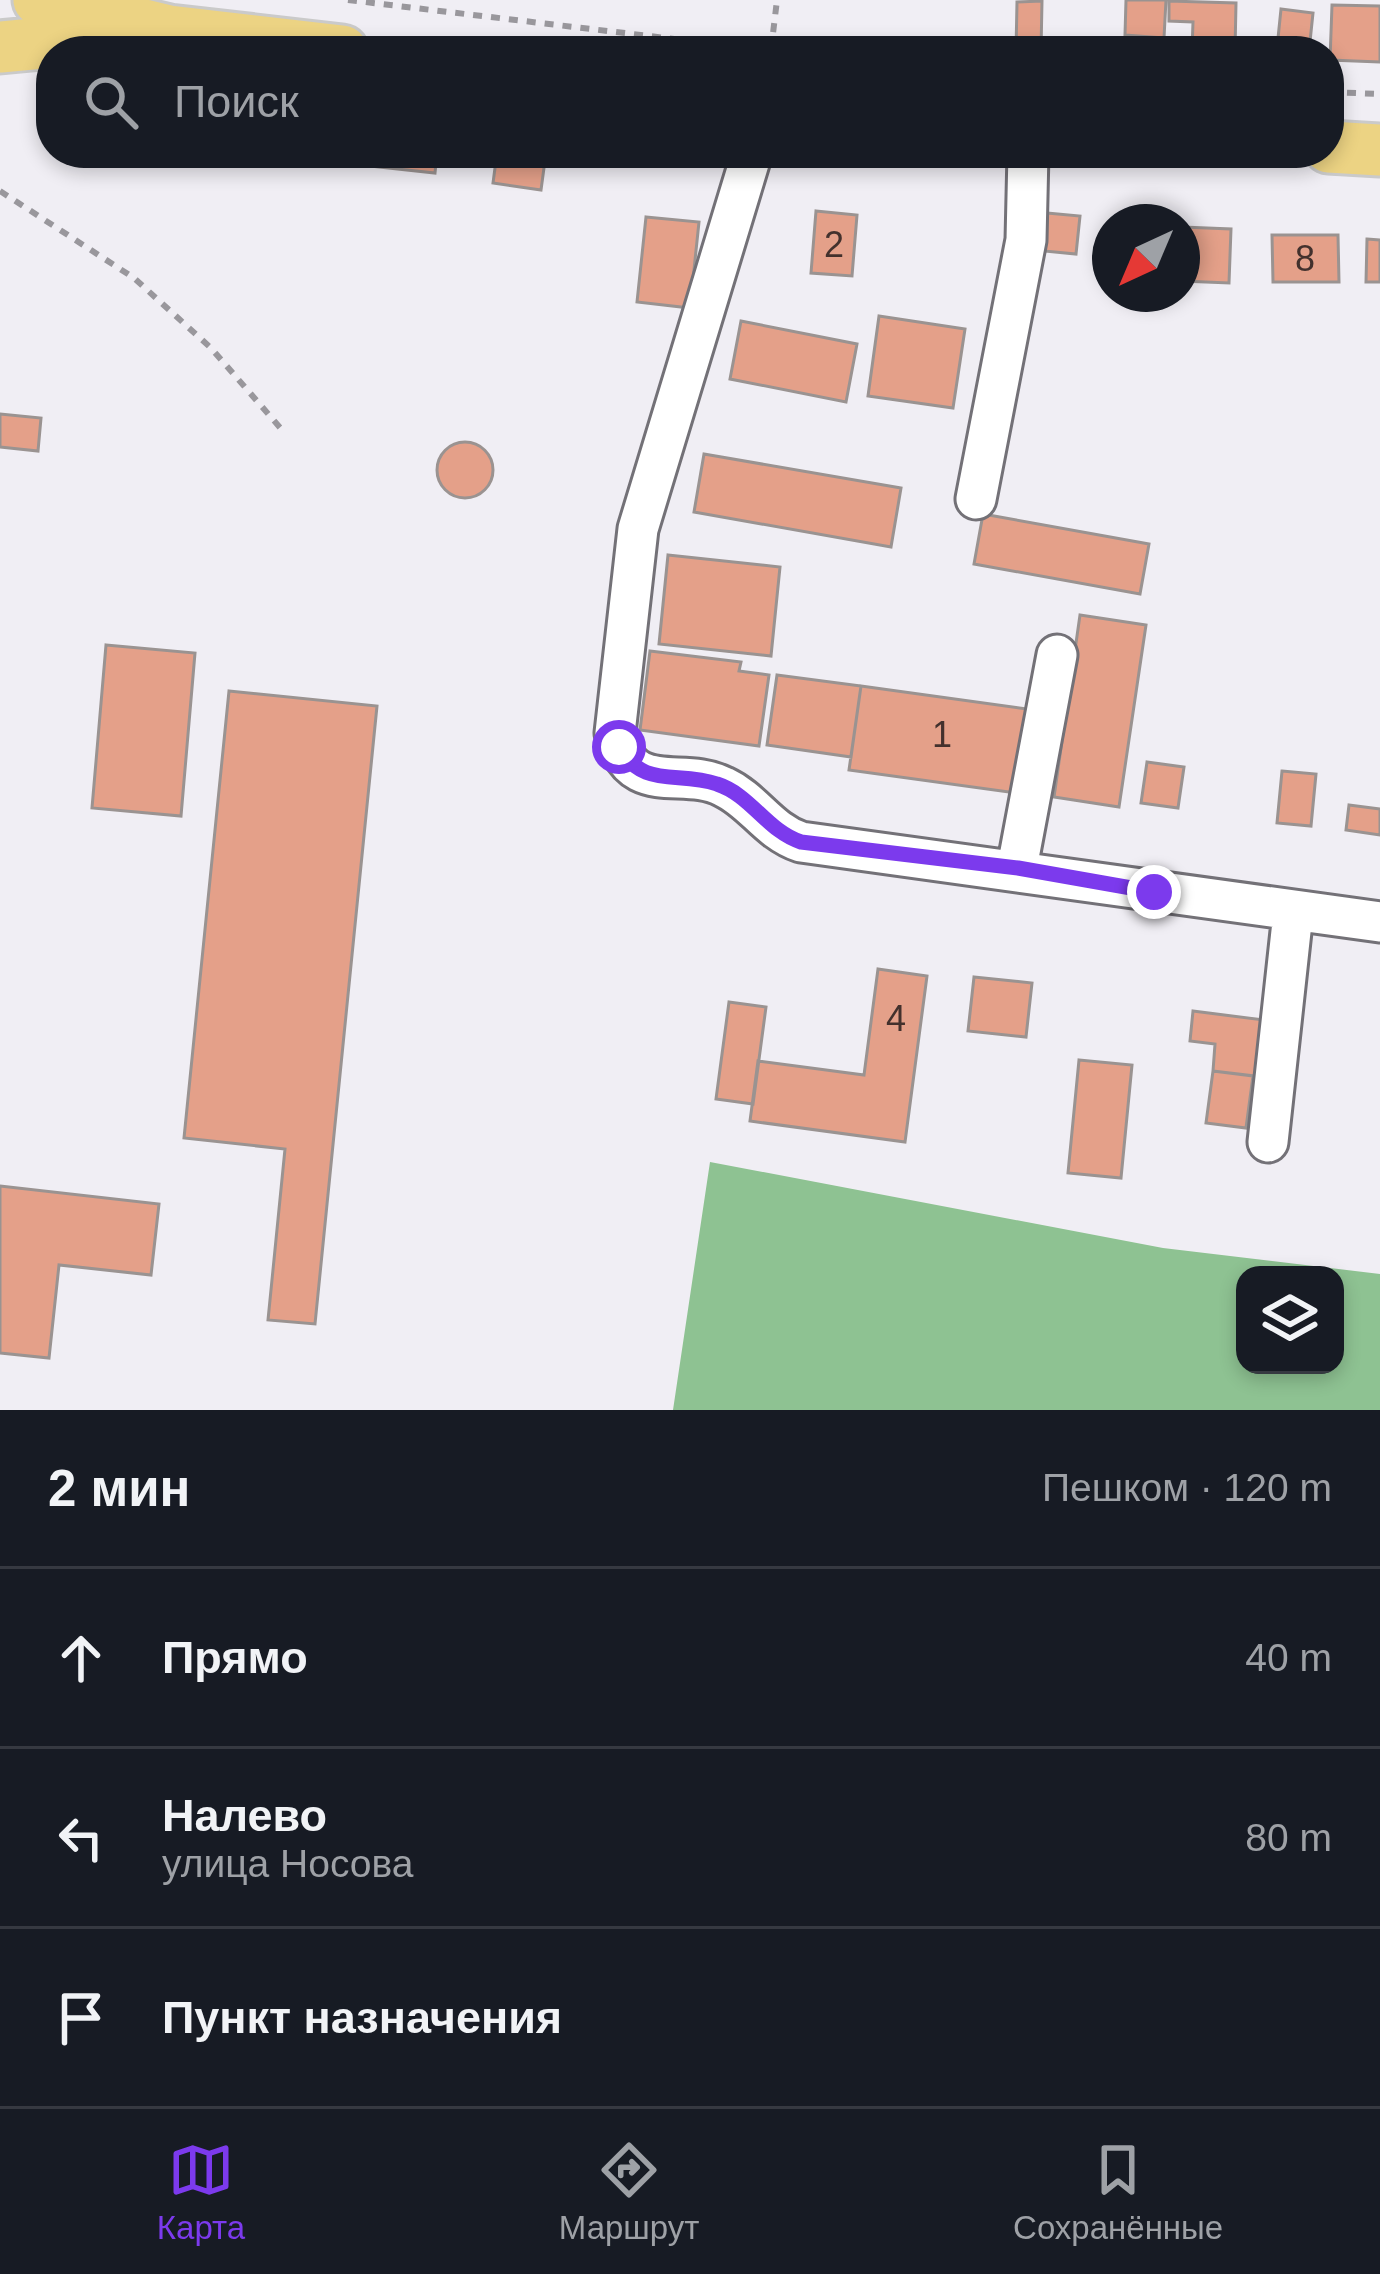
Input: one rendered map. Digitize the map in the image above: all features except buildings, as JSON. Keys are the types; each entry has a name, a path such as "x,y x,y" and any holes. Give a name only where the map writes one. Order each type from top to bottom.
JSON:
{"main road":[{"path":"39,0 169,31 212,36"},
{"path":"113,36 169,31"},
{"path":"0,46 36,43"},
{"path":"1344,148 1380,150"}],"street":[{"path":"747,168 638,529 615,733 622,753 644,774 727,788 783,836 1380,922"},
{"path":"976,499 1026,240 1028,168"},
{"path":"1018,868 1057,655"},
{"path":"1268,1142 1293,913"}],"path":[{"path":"348,0 648,36"},
{"path":"774,36 777,0"},
{"path":"1344,93 1380,94"},
{"path":"0,191 134,278 211,348 283,431"}],"green space":[{"path":"710,1162 1163,1248 1313,1266 1236,1266 1236,1374 1344,1374 1344,1270 1380,1274 1380,1410 673,1410"}],"route":[{"path":"619,747 636,769 653,778 712,782 727,788 770,827 801,842 1018,868 1154,892"}]}
